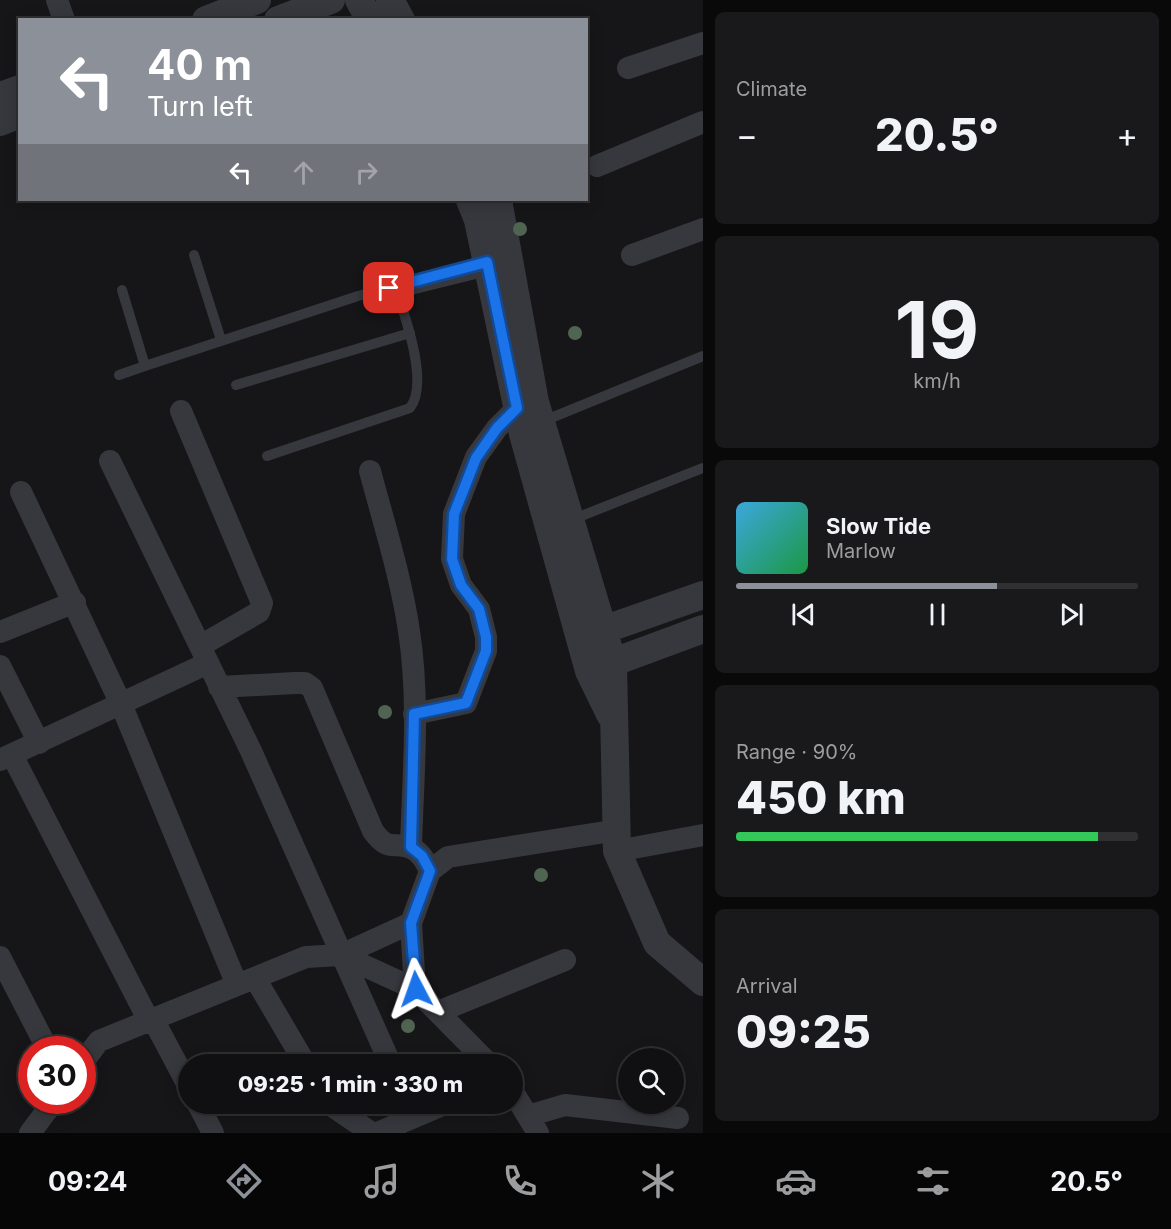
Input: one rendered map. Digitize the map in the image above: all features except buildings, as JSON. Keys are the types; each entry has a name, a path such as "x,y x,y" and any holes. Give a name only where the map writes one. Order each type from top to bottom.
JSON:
{"street":[{"path":"57,0 63,18"},
{"path":"211,18 257,0"},
{"path":"283,18 331,0"},
{"path":"359,0 369,18"},
{"path":"390,0 400,18"},
{"path":"628,68 703,43"},
{"path":"0,96 18,90"},
{"path":"0,122 18,115"},
{"path":"597,166 703,122"},
{"path":"470,201 601,667 612,718 618,841 657,943 703,982"},
{"path":"498,201 529,415 571,520 592,634"},
{"path":"632,255 703,229"},
{"path":"178,1068 6,758 121,704 204,654 259,612 262,603 181,411"},
{"path":"414,714 466,703 486,651 486,637 479,609 461,585 452,559 454,514 476,458 497,428 529,415"},
{"path":"110,461 204,654 386,1054"},
{"path":"370,471 396,567 409,632 414,714 411,847"},
{"path":"21,492 75,602 246,981 298,1054"},
{"path":"592,634 703,595"},
{"path":"0,632 75,602"},
{"path":"601,667 703,629"},
{"path":"0,666 39,742"},
{"path":"219,687 305,683 312,688 373,831 380,841 392,847 411,847 422,856 430,871"},
{"path":"416,989 411,923 430,871 448,857 703,835"},
{"path":"96,1045 99,1041 306,957 341,955 411,923"},
{"path":"341,955 416,989 479,1054"},
{"path":"0,957 41,1036"},
{"path":"438,1012 565,960"},
{"path":"523,1108 533,1124 565,1105 678,1118"},
{"path":"30,1133 44,1114"},
{"path":"203,1114 213,1133"},
{"path":"344,1114 372,1133"},
{"path":"377,1133 415,1117"}],"lane":[{"path":"194,255 221,340"},
{"path":"267,456 410,408 417,399 418,388 410,333 399,298 403,292 487,266"},
{"path":"119,375 358,296 487,266"},
{"path":"122,290 145,366"},
{"path":"236,386 410,333"},
{"path":"529,415 703,356"},
{"path":"571,520 703,468"}],"route":[{"path":"389,288 487,262 517,408 497,428 476,458 462,488 454,514 452,559 461,585 479,609 486,637 486,651 471,696 466,703 414,714 411,847 422,856 430,871 411,923 416,989"}]}
